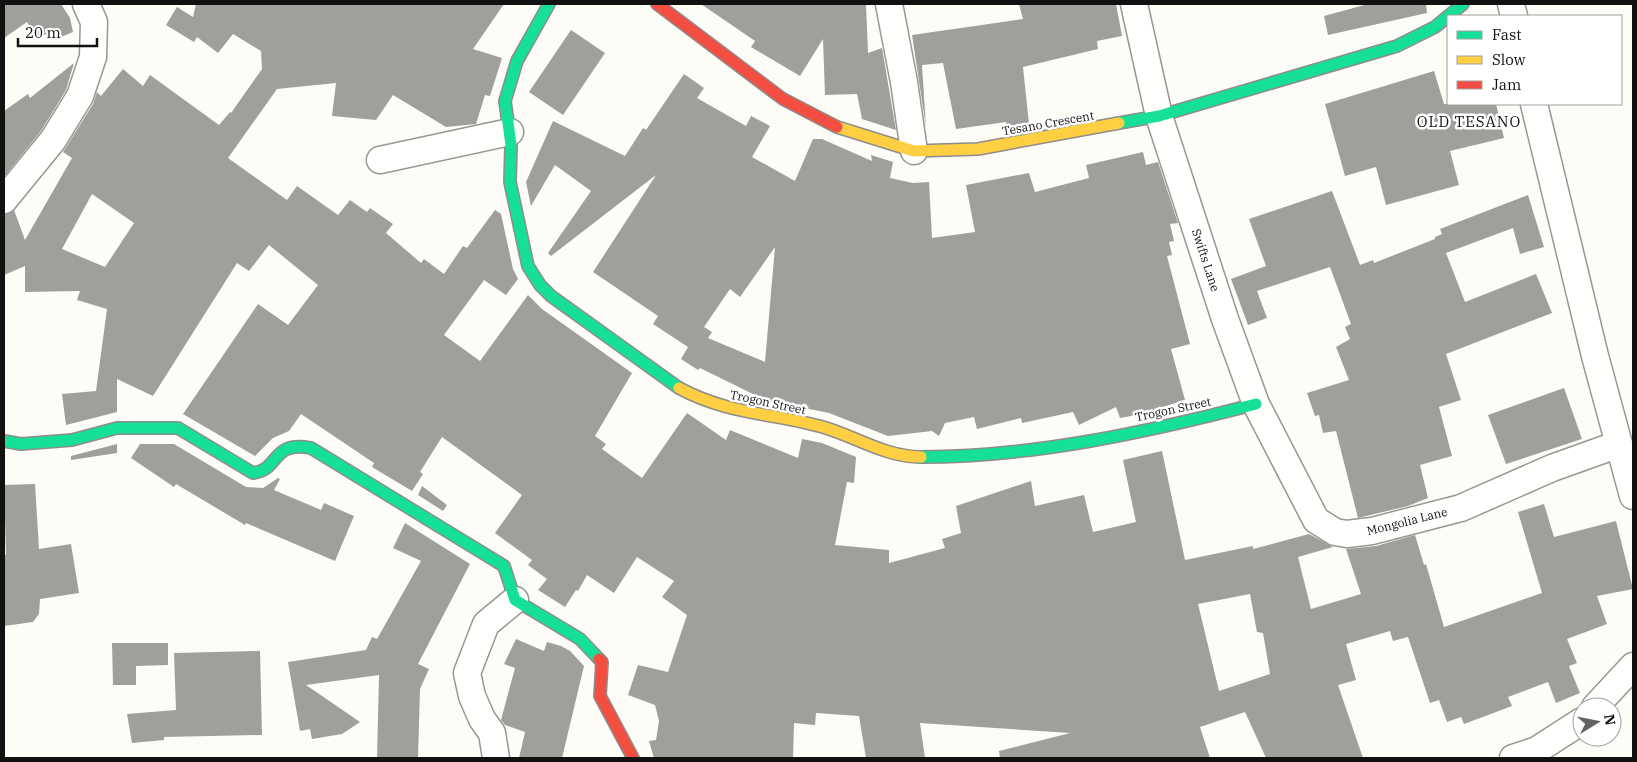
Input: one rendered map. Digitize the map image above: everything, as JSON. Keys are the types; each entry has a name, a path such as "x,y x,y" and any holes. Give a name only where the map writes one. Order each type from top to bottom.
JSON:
{"street":[{"path":"4,200 53,140 80,96 93,57 94,22 86,4"},
{"name":"Trogon Street","path":"550,4 517,61 505,101 506,117 510,132 512,196 528,266 540,284 552,296 680,389 729,409 826,428 884,451 914,457 949,458 1049,447 1186,422 1256,404"},
{"name":"Tesano Crescent","path":"657,4 783,99 832,125 883,143 914,151 978,149 1159,116 1397,46 1435,27 1447,17"},
{"path":"889,4 904,82 914,151"},
{"name":"Swifts Lane","path":"1134,4 1159,116 1256,404"},
{"name":"Tesano Crescent","path":"1450,15 1463,4"},
{"path":"1534,105 1595,356 1633,496"},
{"path":"380,160 510,132"},
{"name":"Mongolia Lane","path":"1256,404 1316,520 1335,532 1347,534 1372,531 1461,508 1560,465 1619,444"},
{"path":"4,441 21,444 72,440 117,428 178,428 253,473 261,472 282,449 295,444 311,448 504,566 515,600 580,639 602,662 600,696 633,758"},
{"path":"496,758 492,732 482,719 472,696 467,673 486,624 515,600"},
{"path":"1604,697 1633,666"},
{"path":"1513,758 1537,750 1572,727"}],"building":[{"path":"4,4 61,4 70,18 73,32 54,40 52,30 38,39 27,22 4,38"},
{"path":"196,4 504,4 473,49 502,58 490,96 485,95 476,124 446,127 393,95 376,120 332,116 336,83 277,89 228,158 287,200 297,186 338,215 350,200 367,212 370,208 393,224 386,233 421,263 424,259 444,274 463,246 467,248 495,210 501,214 513,269 518,279 506,295 484,280 444,335 480,361 528,295 542,309 632,373 595,436 606,444 602,449 642,478 687,413 726,440 730,430 798,458 802,439 822,443 856,457 854,483 847,482 835,545 889,550 889,563 945,548 942,539 961,533 956,506 1031,481 1035,506 1084,495 1093,532 1136,522 1123,460 1162,451 1185,560 1253,546 1253,549 1309,534 1333,547 1298,557 1311,609 1361,594 1346,549 1376,546 1415,535 1424,565 1426,564 1444,627 1542,593 1518,512 1544,504 1554,537 1616,521 1633,589 1597,596 1607,624 1567,639 1577,663 1569,666 1580,693 1556,703 1548,682 1508,697 1512,706 1464,724 1461,717 1447,722 1439,700 1430,703 1408,637 1393,641 1390,631 1346,644 1356,680 1338,685 1363,758 1266,758 1245,712 1200,727 1210,758 1000,758 999,751 1070,733 920,723 925,758 866,758 859,716 816,713 815,725 794,723 793,758 654,758 649,741 656,740 659,721 655,705 628,695 638,665 668,672 687,615 662,597 674,581 637,557 614,593 587,575 578,591 576,590 565,607 538,590 547,579 528,565 532,560 495,533 522,495 442,437 420,472 423,474 412,491 372,467 374,463 301,414 289,431 273,438 255,456 183,414 258,304 288,325 318,285 269,245 249,271 237,263 153,396 117,379 117,412 66,425 62,394 96,391 107,309 77,300 80,291 25,292 25,266 4,275 4,215 14,210 25,240 72,158 63,152 93,104 97,92 101,96 123,69 143,86 150,75 219,125 231,113 262,69 261,51 233,34 218,53 197,37 194,42 166,25 177,7 193,17","holes":["92,194 134,223 105,267 62,249","1250,594 1257,632 1263,633 1270,674 1219,691 1198,604"]},
{"path":"701,4 866,4 868,53 882,48 896,130 862,119 857,94 825,95 823,39 800,76 751,47 755,41"},
{"path":"1019,4 1116,4 1122,36 1097,41 1098,49 1023,67 1029,124 1007,128 1006,122 956,129 943,63 922,65 926,127 912,35 1023,19"},
{"path":"1368,4 1426,4 1427,13 1328,35 1324,16"},
{"path":"571,30 605,53 563,115 529,92"},
{"path":"74,63 66,90 41,131 4,177 4,111 28,94 30,98"},
{"path":"1434,71 1444,104 1496,105 1504,138 1450,151 1459,185 1386,205 1376,167 1345,176 1325,104"},
{"path":"684,74 704,88 697,98 746,126 751,116 770,126 752,157 795,181 813,139 822,139 872,161 871,155 893,162 890,178 913,183 929,182 932,238 975,232 966,185 1029,173 1035,192 1089,178 1086,165 1143,152 1146,165 1158,162 1178,223 1170,224 1174,241 1169,242 1172,255 1167,256 1190,344 1171,349 1185,400 1141,414 1120,418 1116,407 1079,425 1073,412 1022,423 1021,418 977,429 974,417 945,423 939,436 932,431 888,436 829,413 756,398 757,396 700,368 698,370 681,359 688,347 653,324 658,316 593,272 656,175 551,256 548,253 591,191 555,165 531,206 526,182 553,121 625,156 643,128 646,130","holes":["775,247 765,362 708,338 712,332 704,327 730,289 740,297"]},
{"path":"1332,191 1360,265 1373,260 1374,263 1435,239 1435,237 1442,234 1440,229 1528,195 1544,247 1520,254 1513,228 1446,253 1465,302 1536,274 1552,313 1446,354 1461,400 1439,407 1452,456 1420,465 1428,498 1408,506 1358,518 1336,431 1323,433 1319,415 1315,416 1307,393 1349,380 1336,347 1350,339 1345,327 1351,324 1330,267 1257,291 1267,318 1248,325 1231,279 1266,266 1249,219"},
{"path":"1564,388 1582,439 1506,464 1488,415"},
{"path":"117,444 117,453 71,460 71,456"},
{"path":"140,444 174,444 246,487 263,488 278,478 280,479 274,490 321,510 324,503 354,516 335,561 246,523 245,525 176,484 174,487 131,458"},
{"path":"35,484 39,549 71,544 79,593 40,599 39,614 33,622 4,626 4,555 6,555 4,485"},
{"path":"422,486 447,505 443,511 418,495"},
{"path":"405,523 470,564 418,664 429,669 420,689 418,758 377,758 379,675 306,685 360,722 342,734 312,739 310,729 300,731 288,662 366,650 372,637 377,639 421,561 393,548"},
{"path":"516,639 544,651 547,642 561,646 570,651 584,666 562,758 519,758 525,732 505,725 501,720 515,668 504,664"},
{"path":"112,643 168,643 168,665 136,666 136,685 113,685"},
{"path":"260,651 262,735 164,737 164,740 132,743 127,714 176,710 174,653"}],"traffic: fast":[{"path":"549,4 517,61 505,101 511,145 510,182 528,266 540,285 551,296 679,388"},
{"path":"1450,15 1463,4"},
{"path":"1119,123 1159,116 1397,46 1435,27 1447,17"},
{"path":"921,457 1006,453 1048,448 1132,433 1256,404"},
{"path":"4,441 21,444 72,440 117,428 178,428 253,473 268,467 277,456 289,448 311,448 504,566 515,600 580,639 599,659"}],"traffic: slow":[{"path":"837,127 914,151 978,149 1119,123"},
{"path":"679,388 716,404 807,423 838,432 896,454 921,457"}],"traffic: jam":[{"path":"657,4 783,99 837,127"},
{"path":"599,659 602,662 600,696 633,758"}],"district":[{"name":"OLD TESANO","path":"1469,121"}]}
